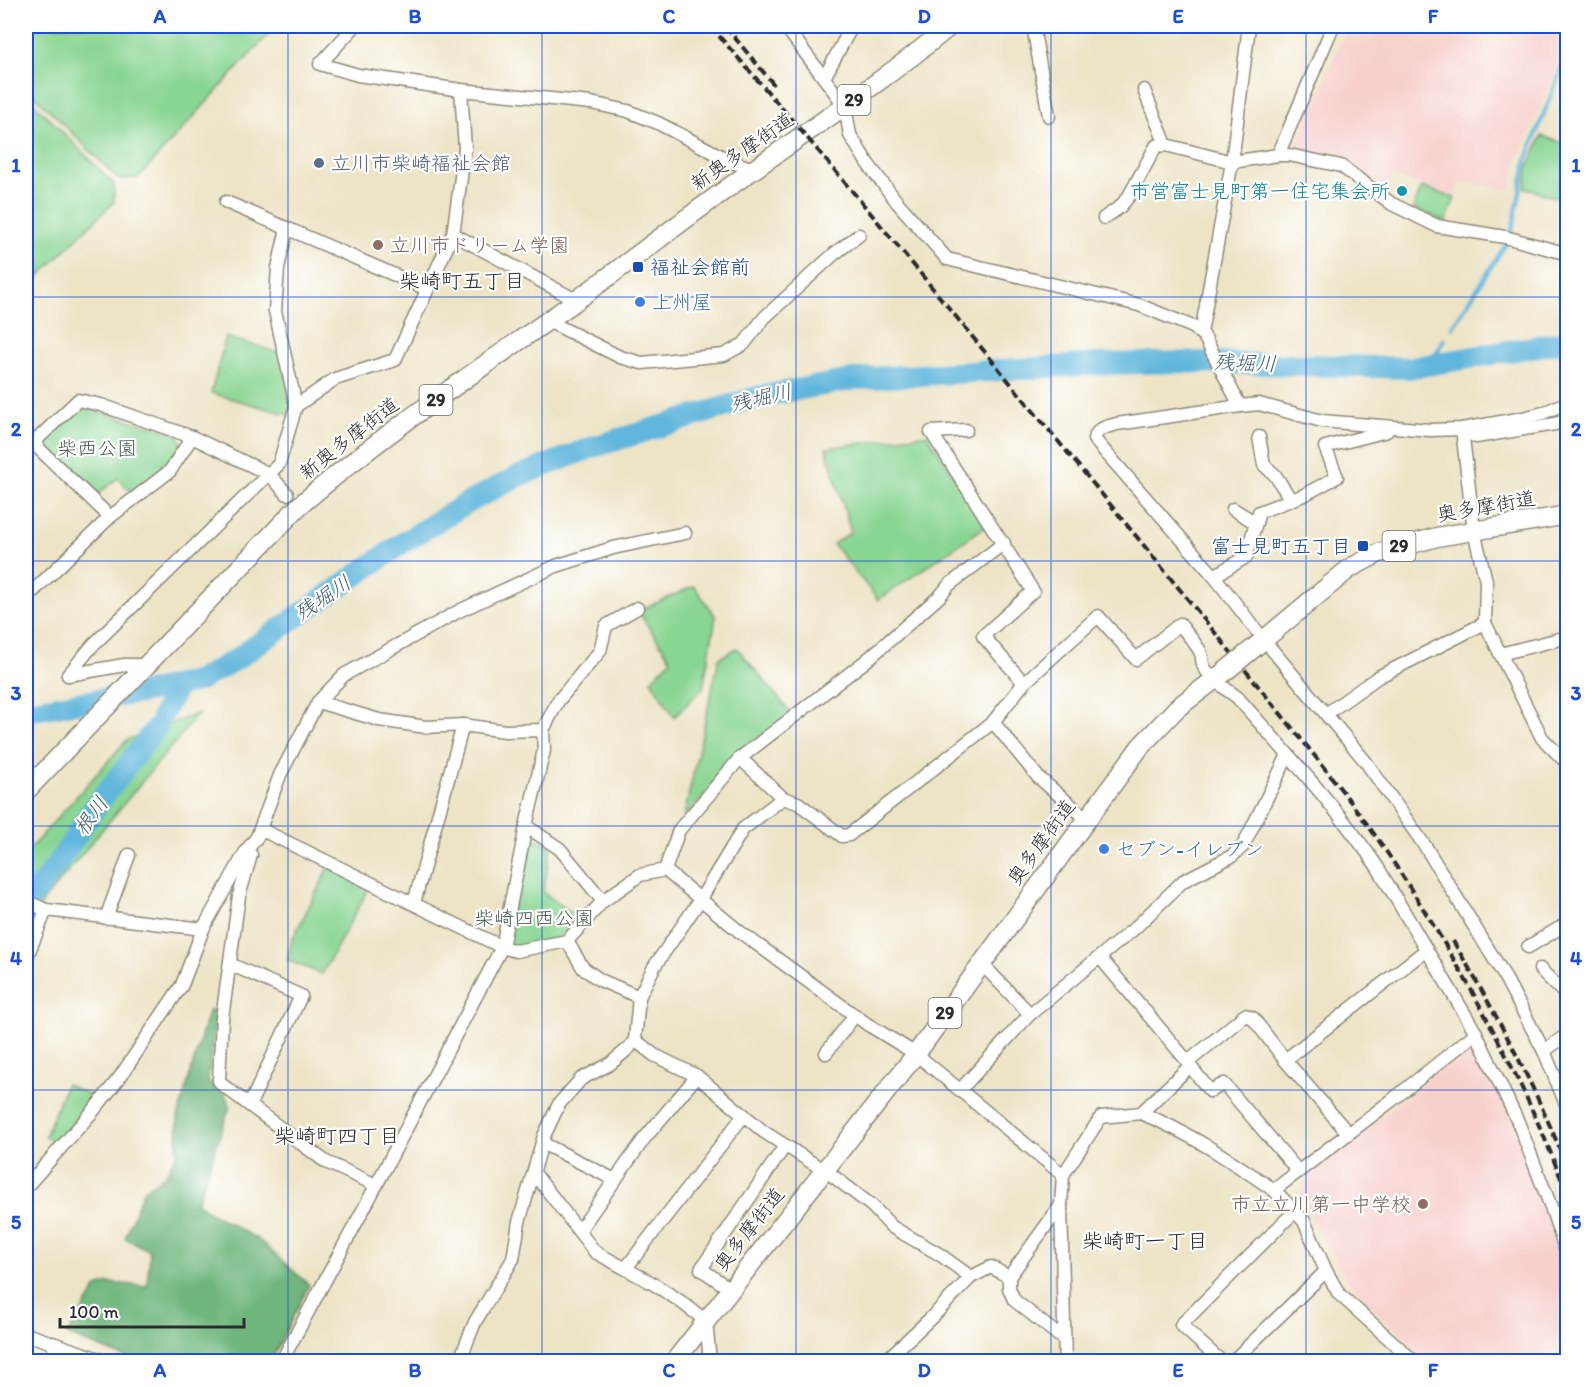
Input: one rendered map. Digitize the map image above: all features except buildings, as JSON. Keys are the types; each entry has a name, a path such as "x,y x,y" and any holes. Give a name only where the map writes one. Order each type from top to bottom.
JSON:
{"main road":[{"name":"新奥多摩街道","path":"26,791 298,507 333,477 754,169 917,54 950,26"},
{"name":"奥多摩街道","path":"674,1362 916,1054 1151,734 1177,708 1350,568 1379,553 1428,539 1568,515"}],"street":[{"path":"355,26 320,64 358,75 461,90 591,103 628,111 658,123 732,162 754,169"},
{"path":"785,26 845,106 850,135 868,164 897,202 947,259 1139,305 1192,327 1202,335 1240,406"},
{"path":"824,78 852,26"},
{"path":"1033,26 1049,116"},
{"path":"1202,335 1232,162 1249,26"},
{"path":"1278,155 1333,26"},
{"path":"296,406 335,379 395,360 453,234 465,149 461,90"},
{"path":"1144,90 1166,145"},
{"path":"1104,218 1129,196 1156,146 1166,145 1232,162 1289,155 1341,166 1392,204 1437,226 1510,238 1568,254"},
{"path":"226,202 427,289"},
{"path":"148,665 124,665 68,675 93,645 279,464 296,406 275,311 278,268 287,228"},
{"path":"453,234 576,300"},
{"path":"548,321 620,357 642,363 724,355 744,345 764,318 834,254 859,235"},
{"path":"110,517 29,446 78,400 101,405 192,437 269,474 287,494"},
{"path":"1214,576 1246,557 1259,512 1318,489 1336,477 1325,447 1382,431 1462,429 1523,418 1543,413 1568,402"},
{"path":"1430,430 1322,421 1259,404 1118,424 1102,428 1096,432 1094,439 1214,576 1262,641 1366,762 1425,846 1501,970 1545,1052 1568,1109"},
{"path":"1462,429 1476,437 1568,420"},
{"path":"1462,429 1474,531 1486,581 1485,623 1542,738 1568,764"},
{"path":"966,430 931,432 1034,591 983,636 1024,683"},
{"path":"26,598 110,517 170,471 192,437"},
{"path":"1259,437 1264,465 1292,500"},
{"path":"1233,509 1256,523"},
{"path":"376,1185 326,1162 219,1081 222,1018 239,896 280,775 318,702 344,675 459,612 556,566 613,548 685,533"},
{"path":"665,870 679,831 740,758 867,660 940,596 949,585 1005,543"},
{"path":"281,1362 502,947 544,750 543,730 558,701 600,651 606,626 637,608"},
{"path":"740,758 783,798 798,803 842,836 849,835 993,722 1024,683 1098,616 1136,659 1180,624 1201,653 1208,673 1219,676 1221,687 1237,697 1331,804 1363,845 1476,1033 1518,1122 1568,1257"},
{"path":"1326,714 1378,677 1485,623"},
{"path":"1500,654 1568,637"},
{"path":"318,702 379,720 426,727 463,725 505,731 543,730"},
{"path":"993,722 1038,777 1087,819"},
{"path":"414,903 463,725"},
{"path":"960,1090 1030,1014 1102,956 1183,881 1232,856 1243,846 1288,755"},
{"path":"459,1362 475,1322 513,1258 519,1222 550,1120 569,1090 581,1079 622,1056 635,1040 639,997 654,967 700,900 743,829 783,798"},
{"path":"526,826 560,849 603,901"},
{"path":"259,833 414,903 502,947 516,951 567,941 603,901 640,875 665,870"},
{"path":"26,1187 120,1077 182,985 203,929 246,851 259,833"},
{"path":"106,918 129,855"},
{"path":"665,870 740,932 855,1015 916,1054 1063,1175"},
{"path":"26,901 46,910 203,929"},
{"path":"26,959 46,910"},
{"path":"1528,947 1568,923"},
{"path":"567,941 583,968 600,980 639,997"},
{"path":"1285,1060 1426,950"},
{"path":"1102,956 1102,960 1210,1091 1224,1084 1298,1171"},
{"path":"981,963 1030,1014"},
{"path":"230,964 301,996 250,1104"},
{"path":"1540,969 1568,997"},
{"path":"826,1053 855,1015"},
{"path":"1141,1113 1189,1064 1245,1016 1253,1018 1285,1060 1348,1133"},
{"path":"1274,1190 1476,1033"},
{"path":"1545,1052 1568,1034"},
{"path":"635,1040 654,1055 697,1076 785,1146 823,1170 872,1206 892,1227 939,1254 971,1277"},
{"path":"579,1231 644,1139 697,1076"},
{"path":"1065,1362 1061,1205 1063,1175 1101,1117 1141,1113 1175,1126 1274,1190 1304,1221 1339,1294 1415,1362"},
{"path":"626,1268 744,1115"},
{"path":"542,1143 615,1180"},
{"path":"730,1289 701,1269 785,1146"},
{"path":"534,1173 595,1252 680,1300 706,1321 710,1362"},
{"path":"1061,1205 1009,1277 1009,1288 1014,1300 1063,1339"},
{"path":"1222,1362 1181,1325 1295,1211"},
{"path":"884,1362 971,1277 991,1267 1009,1277"},
{"path":"1232,1362 1326,1270"},
{"path":"26,1334 108,1362"},
{"path":"50,1362 56,1344"}],"shaded area":[{"path":"1347,26 1567,26 1554,76 1516,164 1512,189 1461,182 1455,197 1393,176 1386,191 1343,162 1296,148"},
{"name":"市立立川第一中学校","path":"1471,1043 1505,1106 1546,1210 1567,1278 1567,1361 1484,1361 1472,1349 1459,1361 1426,1361 1348,1282 1299,1197 1305,1180"}],"green space":[{"path":"26,26 275,27 138,178 118,179 26,87"},
{"path":"26,95 114,184 114,202 26,289"},
{"path":"1542,136 1567,144 1567,201 1525,188 1529,164"},
{"path":"1422,187 1455,198 1446,222 1413,208"},
{"path":"226,337 280,353 292,405 290,415 211,393"},
{"name":"柴西公園","path":"80,406 178,434 182,444 166,469 132,493 118,478 95,496 41,443"},
{"path":"927,434 986,526 878,600 833,544 851,532 826,448"},
{"path":"694,586 716,617 703,688 674,717 651,680 671,660 638,611"},
{"path":"737,648 791,713 684,816 719,658"},
{"path":"199,713 44,900 26,938 26,853 127,740"},
{"name":"柴崎四西公園","path":"526,834 551,847 543,892 583,921 569,937 517,949 504,942"},
{"path":"329,867 369,888 322,974 287,960 292,940"},
{"path":"209,1009 216,1011 208,1081 224,1092 230,1106 197,1203 259,1240 309,1285 271,1361 135,1361 67,1335 97,1287 109,1283 147,1286 150,1251 125,1238 143,1191 166,1174 177,1153 178,1116"},
{"path":"66,1084 95,1098 56,1143 45,1137"}],"waterway":[{"path":"1452,328 1511,236 1527,158 1568,51"},
{"path":"1430,364 1444,339"},
{"name":"残堀川","path":"26,711 152,691 198,681 235,660 401,544 467,503 519,476 590,448 757,397 856,379 1100,364 1190,362 1410,368 1568,341"},
{"name":"根川","path":"162,716 178,685"},
{"name":"根川","path":"26,904 56,866 96,806 156,728"},
{"path":"43,1362 47,1351"}],"railway":[{"path":"710,26 903,252 1223,643 1362,818 1418,900 1489,1023 1532,1109 1568,1197"},
{"path":"725,26 775,86"},
{"path":"1453,941 1515,1053 1543,1110 1568,1170"}],"place":[{"name":"立川市柴崎福祉会館","path":"319,163"},
{"name":"市営富士見町第一住宅集会所","path":"1402,191"},
{"name":"立川市ドリーム学園","path":"378,245"},
{"name":"福祉会館前","path":"638,267"},
{"name":"上州屋","path":"640,302"},
{"name":"富士見町五丁目","path":"1363,546"},
{"name":"セブン-イレブン","path":"1104,849"},
{"name":"市立立川第一中学校","path":"1423,1204"}],"district":[{"name":"柴崎町五丁目","path":"462,281"},
{"name":"柴崎町四丁目","path":"337,1136"},
{"name":"柴崎町一丁目","path":"1145,1241"}]}
